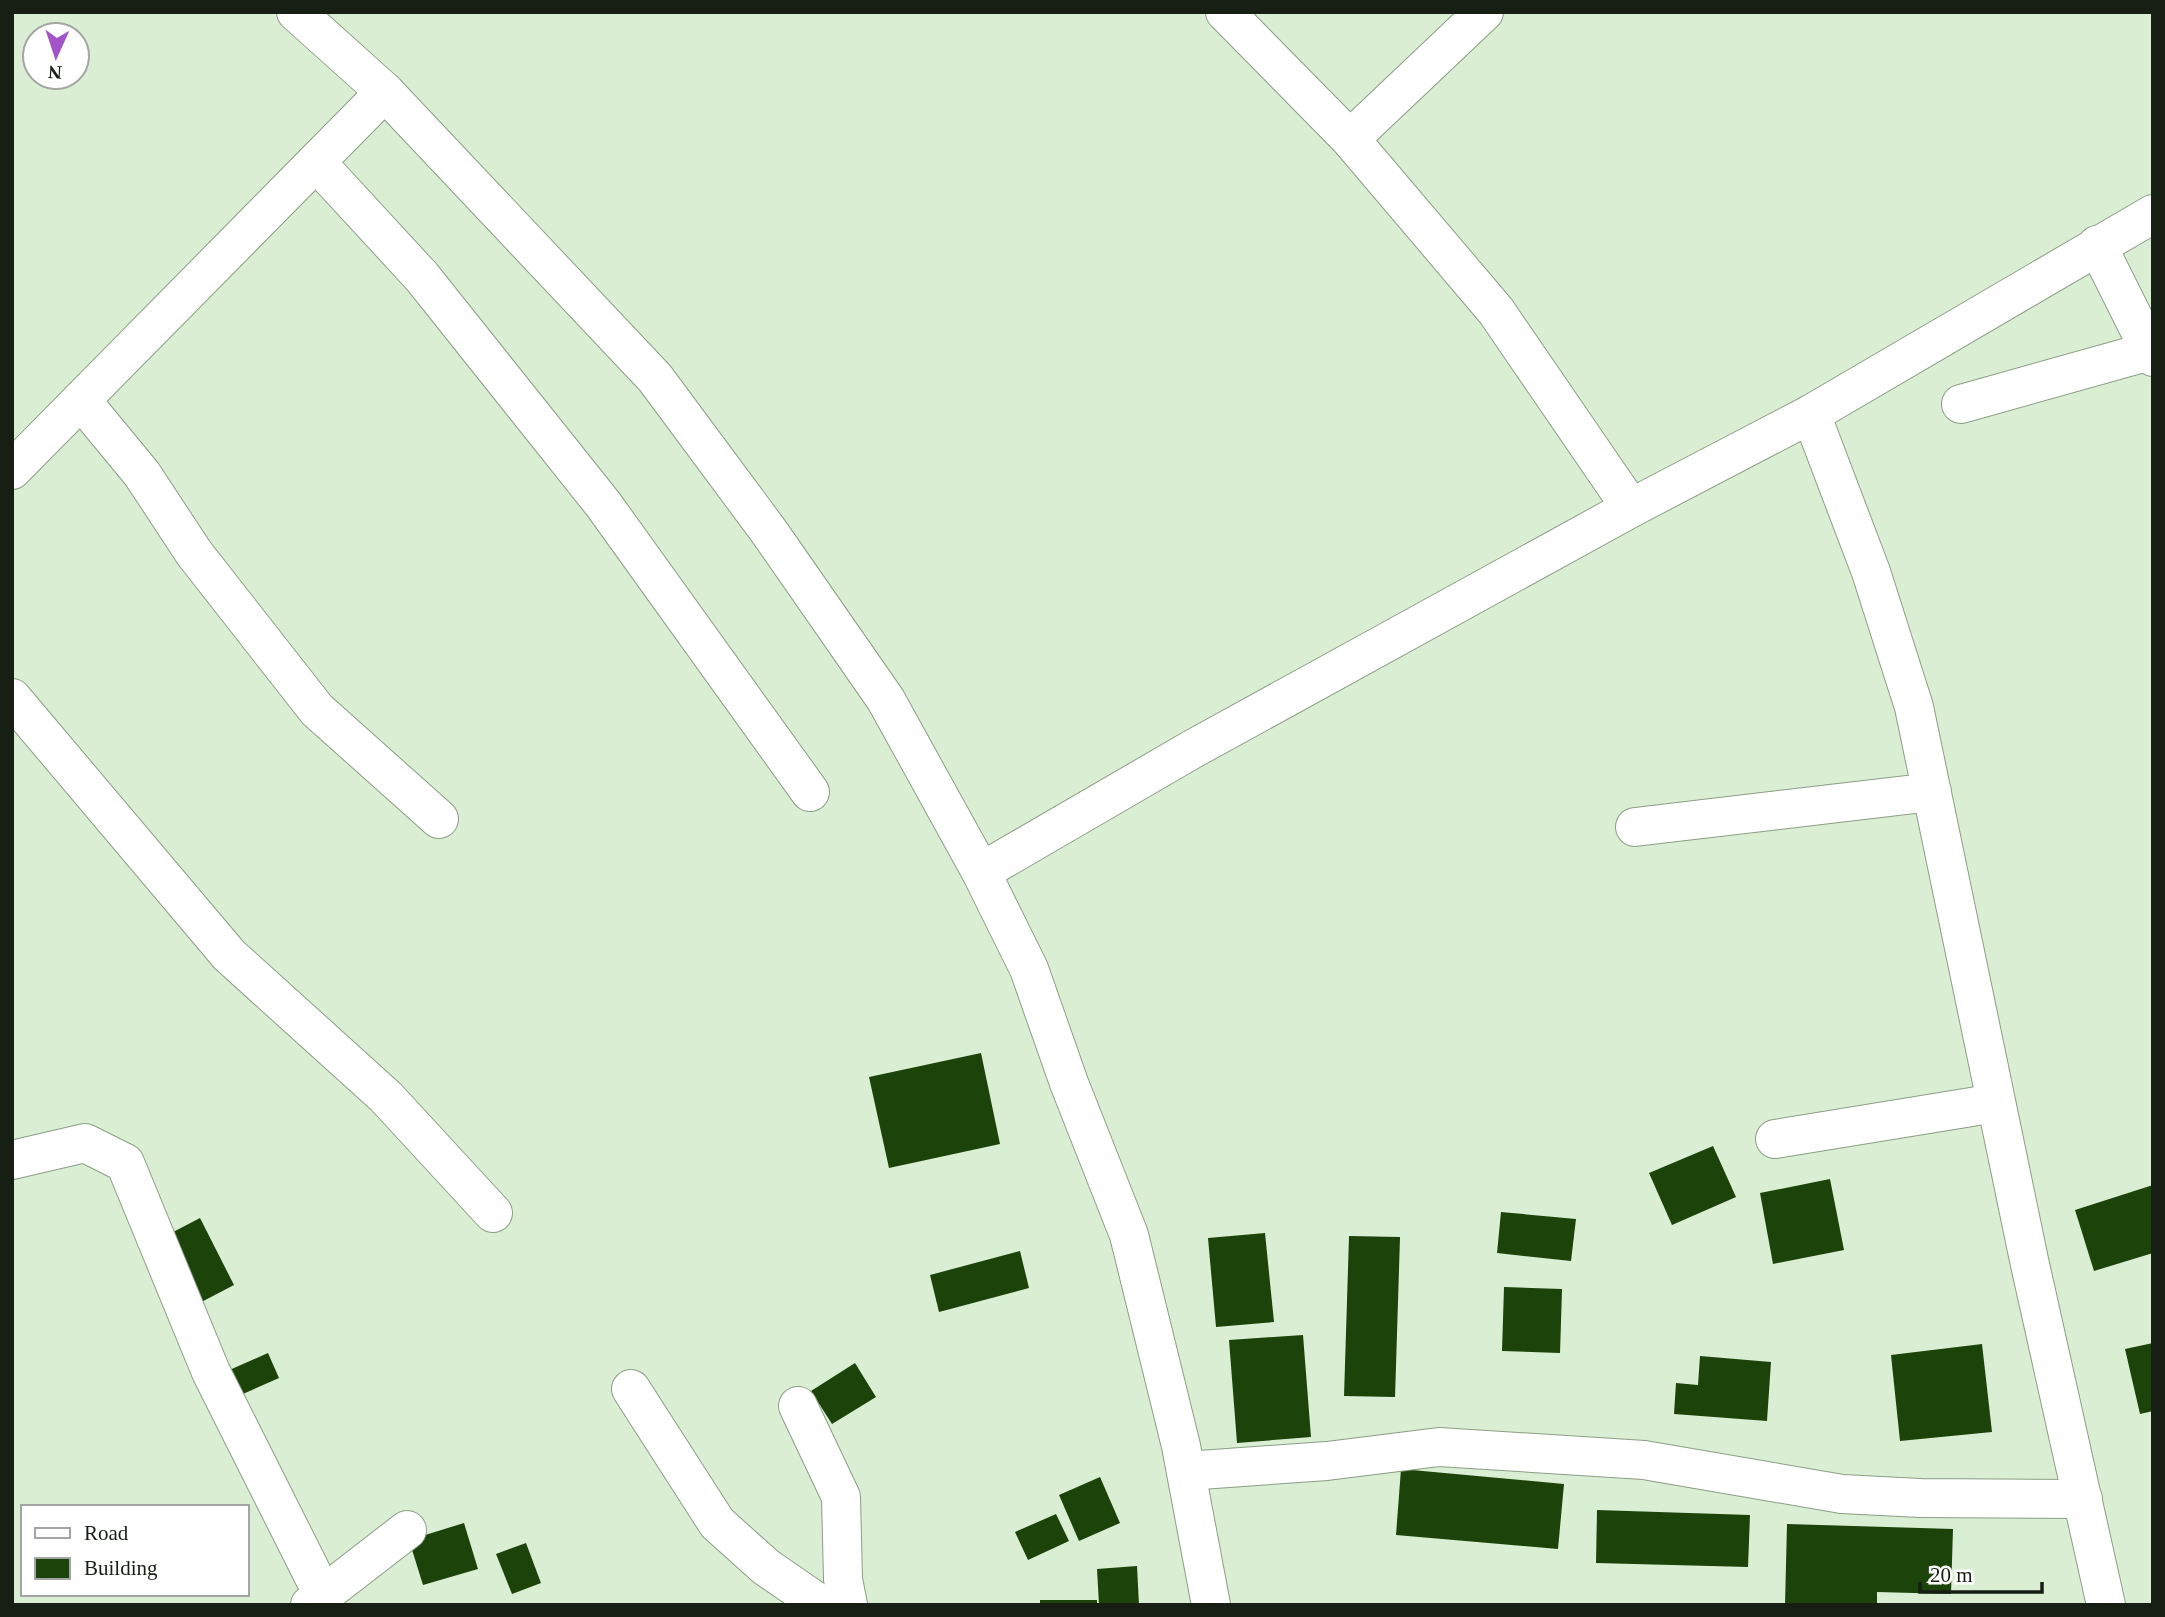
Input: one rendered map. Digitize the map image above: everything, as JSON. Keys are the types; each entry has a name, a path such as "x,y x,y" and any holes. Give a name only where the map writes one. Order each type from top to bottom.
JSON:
{"street":[{"path":"296,12 385,92 656,378 770,533 887,700 981,872 1029,968 1069,1083 1129,1235 1186,1471 1211,1605"},
{"path":"1225,12 1350,139 1496,311 1631,508"},
{"path":"1350,139 1484,12"},
{"path":"12,470 385,92"},
{"path":"316,162 422,277 595,494 810,792"},
{"path":"981,872 1204,743 1631,508 1811,414 2153,214"},
{"path":"1961,404 2151,354 2097,245"},
{"path":"80,400 142,474 194,553 317,710 439,819"},
{"path":"1811,414 1871,572 1914,707 1996,1102 2106,1605"},
{"path":"12,698 229,955 386,1097 493,1213"},
{"path":"1635,827 1931,792"},
{"path":"1775,1139 1996,1102"},
{"path":"12,1160 85,1143 125,1163 211,1372 316,1600 407,1530"},
{"path":"631,1389 717,1523 766,1567 821,1605"},
{"path":"798,1406 841,1497 843,1579 848,1605"},
{"path":"1186,1471 1327,1461 1439,1447 1644,1460 1842,1494 1920,1498 2082,1499"}],"building":[{"path":"981,1053 1000,1144 889,1168 869,1077"},
{"path":"1713,1146 1736,1197 1672,1225 1649,1173"},
{"path":"1830,1179 1844,1250 1773,1264 1760,1193"},
{"path":"2153,1185 2153,1253 2094,1271 2075,1210"},
{"path":"1501,1212 1576,1219 1571,1261 1497,1253"},
{"path":"200,1218 234,1285 188,1309 154,1242"},
{"path":"1265,1233 1274,1322 1216,1327 1208,1238"},
{"path":"1349,1236 1400,1237 1395,1397 1344,1396"},
{"path":"1020,1251 1029,1288 939,1312 930,1275"},
{"path":"1504,1287 1562,1289 1560,1353 1502,1351"},
{"path":"1303,1335 1311,1437 1237,1443 1229,1340"},
{"path":"2153,1343 2153,1411 2140,1414 2125,1349"},
{"path":"1982,1344 1992,1432 1900,1441 1891,1355"},
{"path":"268,1353 279,1378 236,1397 225,1372"},
{"path":"1700,1356 1771,1362 1767,1421 1674,1414 1676,1383 1698,1385"},
{"path":"855,1363 876,1397 832,1424 811,1391"},
{"path":"1401,1469 1564,1484 1558,1549 1396,1535"},
{"path":"1100,1477 1120,1523 1079,1541 1059,1495"},
{"path":"1597,1510 1750,1515 1748,1567 1596,1563"},
{"path":"1056,1514 1069,1541 1028,1560 1015,1532"},
{"path":"464,1523 478,1569 423,1585 409,1540"},
{"path":"1787,1524 1953,1529 1951,1594 1877,1592 1877,1605 1785,1605"},
{"path":"526,1543 541,1583 512,1594 496,1554"},
{"path":"1137,1566 1139,1605 1099,1605 1097,1569"},
{"path":"1040,1600 1097,1600 1097,1605 1040,1605"}]}
